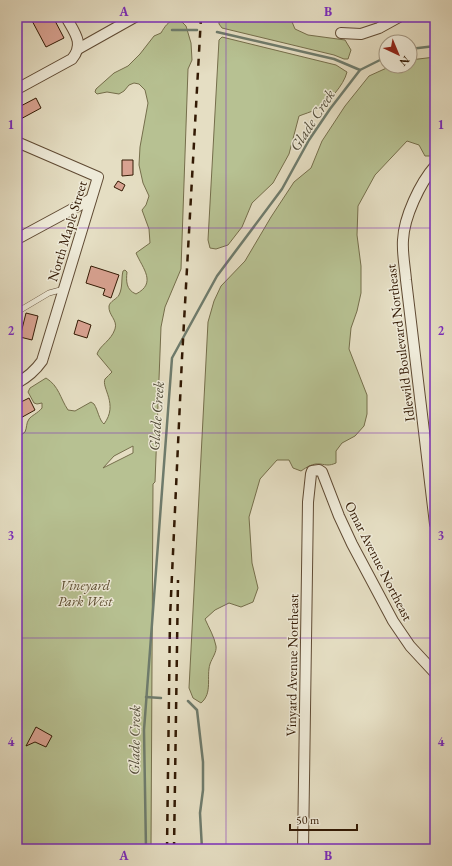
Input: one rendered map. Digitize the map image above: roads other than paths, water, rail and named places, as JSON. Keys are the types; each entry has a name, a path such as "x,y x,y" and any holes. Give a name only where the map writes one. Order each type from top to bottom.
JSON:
{"street":[{"path":"17,89 72,59 78,48 78,40 66,17"},
{"path":"78,48 135,17"},
{"path":"341,33 361,34 379,28 399,17"},
{"name":"North Maple Street","path":"17,142 98,177 42,361 38,368 17,383"},
{"name":"Idlewild Boulevard Northeast","path":"435,166 423,184 410,211 404,228 403,240 406,280 435,524"},
{"path":"17,238 91,199"},
{"name":"Omar Avenue Northeast","path":"310,482 312,472 319,470 322,472 339,516 352,544 393,621 410,646 435,673"},
{"name":"Vinyard Avenue Northeast","path":"303,849 308,502 310,482"}],"lane":[{"path":"17,312 49,293 64,289"}],"waterway":[{"path":"172,30 197,30"},
{"path":"217,32 334,59 360,70"},
{"name":"Glade Creek","path":"418,48 435,46"},
{"name":"Glade Creek","path":"146,849 144,730 172,358 217,276 282,189 309,140 330,109 360,70 378,61"},
{"path":"146,697 161,698"},
{"path":"188,701 197,710 203,762 203,790 200,813 202,849"}],"railway":[{"path":"167,849 170,618 182,358 201,17"},
{"path":"174,849 178,580"}],"park label":[{"name":"Vineyard Park West","path":"85,594"}]}
